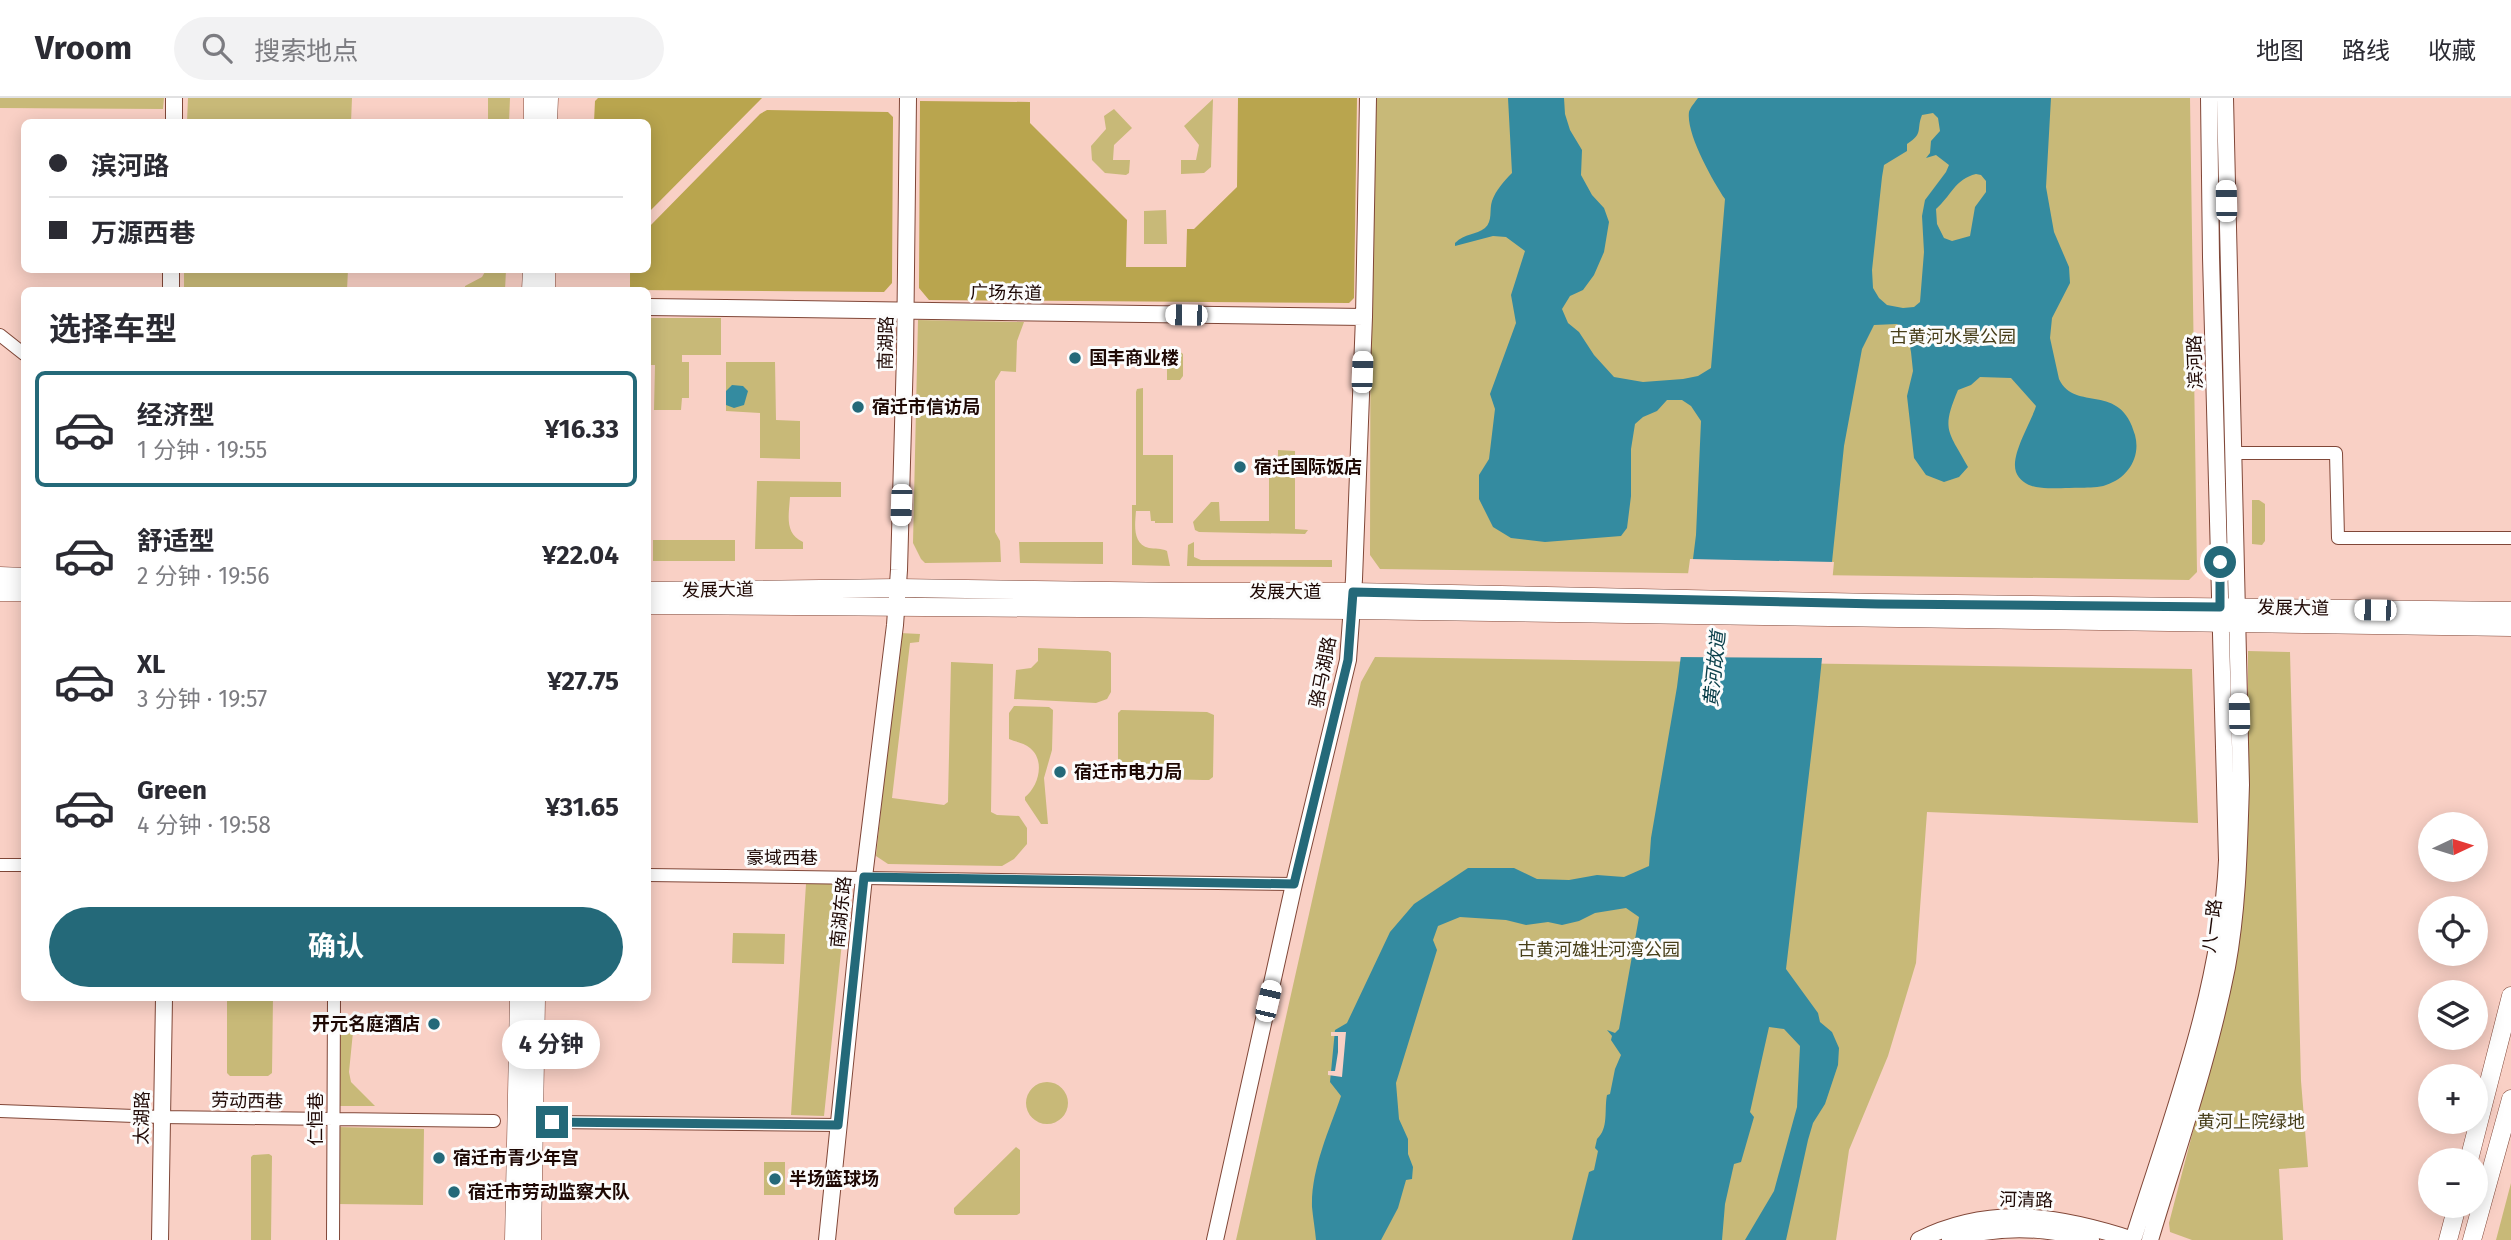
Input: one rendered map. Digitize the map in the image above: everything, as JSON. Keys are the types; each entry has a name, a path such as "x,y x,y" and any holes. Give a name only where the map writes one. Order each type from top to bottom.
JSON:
{"main road":[{"path":"533,98 533,119"},
{"path":"548,119 549,98"},
{"path":"0,576 21,577"},
{"name":"发展大道","path":"651,591 898,588 1353,601 2229,616 2511,627"},
{"path":"0,592 21,592"},
{"name":"发展大道","path":"651,605 896,607 1353,601"},
{"name":"发展大道","path":"2229,616 2511,610"},
{"path":"2472,1148 2511,996"},
{"path":"514,1240 519,1001"},
{"path":"532,1240 536,1001"},
{"path":"2472,1240 2511,1099"},
{"path":"2448,1240 2454,1218"}],"street":[{"path":"174,98 174,119"},
{"name":"南湖路","path":"898,588 906,311 908,98"},
{"name":"骆马湖路","path":"1215,1240 1294,884 1348,660 1353,601 1364,317 1368,98"},
{"name":"滨河路","path":"2209,98 2211,257 2229,616"},
{"name":"滨河路","path":"2225,98 2232,453 2229,616"},
{"name":"广场东道","path":"651,307 1364,317"},
{"path":"0,335 21,352"},
{"path":"2232,453 2336,453 2338,538 2511,538"},
{"name":"南湖东路","path":"827,1240 864,877 898,588"},
{"name":"八一路","path":"2133,1240 2207,1001 2223,912 2227,860 2229,616"},
{"name":"八一路","path":"2150,1240 2205,1059 2232,932 2239,863 2241,785 2229,616"},
{"path":"0,865 21,865"},
{"name":"豪域西巷","path":"651,875 1294,884"},
{"name":"太湖路","path":"160,1240 164,1001"},
{"name":"仁恒巷","path":"333,1240 334,1001"},
{"name":"劳动西巷","path":"0,1111 160,1117 494,1121"},
{"path":"552,1122 838,1125"},
{"name":"河清路","path":"1919,1240 1956,1225 1976,1221 2035,1217 2067,1221 2133,1240"},
{"name":"河清路","path":"1950,1240 2008,1228 2043,1229 2091,1240"}],"green space":[{"path":"0,98 164,98 163,109 0,108"},
{"path":"188,98 352,98 351,119 187,119"},
{"path":"488,98 510,98 509,119 488,119"},
{"name":"古黄河水景公园","path":"1371,98 2190,98 2197,572 2189,580 1380,569 1370,555"},
{"path":"1213,99 1211,167 1204,173 1181,174 1181,160 1196,160 1199,145 1184,126"},
{"path":"1114,109 1132,128 1114,145 1113,160 1130,160 1129,173 1126,175 1105,173 1092,160 1091,146 1106,129 1104,116"},
{"path":"1166,210 1167,244 1144,244 1144,211"},
{"path":"184,273 348,273 347,287 184,287"},
{"path":"484,273 506,273 505,287 465,287"},
{"path":"651,318 721,318 721,355 682,355 682,362 689,362 689,398 682,398 681,410 654,410 655,365 651,365"},
{"path":"918,320 1024,322 1017,341 1016,372 1001,371 995,381 995,532 1000,541 1001,562 925,563 913,543"},
{"path":"1167,349 1178,350 1183,354 1183,376 1180,380 1167,380"},
{"path":"726,362 775,362 776,420 800,421 800,459 760,458 760,413 726,411"},
{"path":"1143,388 1143,455 1173,455 1173,523 1155,523 1151,521 1150,511 1136,511 1136,533 1144,546 1167,551 1170,566 1132,565 1132,505 1136,505 1136,392 1137,389"},
{"path":"1278,450 1295,451 1295,529 1308,530 1305,534 1195,530 1193,522 1211,502 1219,502 1220,521 1269,521 1269,463 1278,463"},
{"path":"757,481 841,482 841,497 790,497 790,529 803,542 803,549 755,549"},
{"path":"2252,500 2265,504 2265,541 2262,545 2252,544"},
{"path":"653,540 735,540 735,561 653,561"},
{"path":"1019,542 1103,542 1103,564 1020,563"},
{"path":"1194,542 1194,557 1201,560 1332,560 1332,567 1187,566 1188,545"},
{"path":"900,633 920,634 919,642 910,643 892,798 944,805 948,802 951,662 993,664 991,812 997,815 1019,816 1027,828 1027,844 1014,859 1002,866 888,864 876,856"},
{"path":"1038,648 1111,653 1111,692 1107,699 1096,703 1014,699 1016,670 1031,668 1038,661"},
{"name":"黄河上院绿地","path":"2248,651 2290,652 2301,1081 2308,1167 2279,1169 2283,1240 2192,1240 2170,1232 2169,1223 2234,974 2248,836"},
{"name":"古黄河雄壮河湾公园","path":"1375,657 2192,669 2198,823 1927,812 1916,963 1888,1056 1849,1150 1836,1240 1236,1240 1361,682"},
{"path":"1014,706 1049,707 1053,710 1052,750 1044,778 1048,824 1041,824 1025,800 1037,781 1039,767 1035,753 1030,748 1009,739 1009,713"},
{"path":"1121,710 1207,712 1214,715 1213,777 1209,780 1118,778 1118,713"},
{"path":"806,884 848,884 824,1116 791,1115"},
{"path":"733,933 785,934 784,964 732,963"},
{"path":"227,1001 273,1001 272,1073 268,1076 230,1076 227,1073"},
{"path":"340,1021 354,1022 349,1072 351,1082 375,1106 340,1106"},
{"path":"1047,1082 1062,1088 1068,1103 1062,1118 1047,1124 1032,1118 1026,1103 1032,1088"},
{"path":"337,1127 424,1129 423,1205 336,1204"},
{"path":"1016,1147 1020,1150 1020,1213 956,1215 954,1208"},
{"path":"269,1154 272,1156 271,1240 251,1240 251,1157"},
{"name":"半场篮球场","path":"764,1162 785,1162 785,1195 764,1195"},
{"path":"2511,1183 2511,1240 2496,1240"}],"shaded area":[{"path":"598,98 762,98 651,210 651,119 594,119 595,101"},
{"path":"1238,98 1357,98 1354,298 1349,303 929,300 919,288 920,101 1030,102 1030,123 1127,220 1126,267 1186,267 1187,229 1194,229 1237,187"},
{"path":"767,110 888,112 893,117 892,283 884,292 651,290 651,287 630,287 630,273 651,273 651,225"}],"water":[{"name":"黄河故道","path":"1508,98 1564,98 1570,130 1582,150 1581,175 1592,195 1604,208 1609,222 1604,252 1594,275 1583,290 1570,296 1562,309 1568,323 1579,332 1594,355 1614,377 1643,382 1683,379 1698,376 1711,368 1725,199 1696,144 1689,121 1689,112 1698,98 2051,98 2046,187 2054,232 2069,267 2070,283 2052,318 2050,338 2059,379 2066,389 2076,395 2119,408 2128,418 2135,435 2136,451 2126,472 2106,485 2040,488 2030,485 2019,478 2015,465 2018,448 2036,406 2011,378 1980,377 1971,385 1958,390 1948,422 1952,437 1968,467 1959,477 1944,482 1926,475 1914,458 1907,396 1913,371 1908,336 1897,324 1874,325 1862,349 1844,446 1786,969 1818,1013 1820,1022 1832,1032 1839,1048 1838,1065 1825,1104 1813,1123 1786,1240 1745,1240 1774,1191 1797,1107 1800,1046 1784,1029 1769,1027 1750,1112 1754,1117 1741,1162 1734,1164 1725,1204 1722,1240 1572,1240 1589,1172 1594,1170 1598,1151 1595,1148 1597,1139 1605,1124 1607,1095 1610,1094 1621,1055 1607,1030 1615,1033 1619,1029 1639,917 1626,908 1595,913 1562,925 1548,922 1526,925 1506,920 1460,917 1438,926 1433,940 1437,950 1396,1083 1399,1119 1408,1139 1408,1154 1413,1167 1412,1179 1406,1180 1398,1208 1381,1240 1316,1240 1312,1207 1314,1179 1341,1096 1330,1082 1335,1030 1347,1023 1390,932 1414,904 1468,868 1514,868 1537,879 1569,880 1597,875 1624,877 1649,866 1651,838 1677,687 1696,535 1701,421 1691,406 1682,400 1667,400 1657,411 1635,424 1627,528 1621,536 1545,542 1511,538 1493,527 1479,499 1479,475 1489,459 1495,409 1490,394 1516,323 1511,295 1525,251 1506,237 1493,236 1455,246 1455,243 1485,228 1490,219 1494,197 1512,173","holes":["1933,113 1938,118 1940,131 1931,141 1930,153 1926,158 1936,155 1949,165 1925,200 1922,216 1924,252 1920,302 1914,307 1887,305 1873,288 1872,270 1884,165 1907,151 1907,144 1918,134 1922,115","1976,174 1986,181 1986,192 1975,207 1970,236 1952,241 1944,238 1937,224 1936,209 1958,184"]},
{"path":"732,385 743,386 748,391 744,405 734,408 726,405 726,391"}],"pier":[{"path":"1690,559 1834,562 1825,658 1677,657"},
{"path":"1331,1032 1346,1032 1342,1077 1328,1075 1328,1071 1335,1071 1338,1052 1338,1036 1331,1036"}],"place":[{"name":"国丰商业楼","path":"1075,358"},
{"name":"宿迁市信访局","path":"858,407"},
{"name":"宿迁国际饭店","path":"1240,467"},
{"name":"宿迁市电力局","path":"1060,772"},
{"name":"开元名庭酒店","path":"434,1024"},
{"name":"宿迁市青少年宫","path":"439,1158"},
{"name":"半场篮球场","path":"775,1179"},
{"name":"宿迁市劳动监察大队","path":"454,1192"}],"route":[{"path":"552,1122 838,1125 864,877 1294,884 1348,660 1353,592 1878,604 2220,607 2220,562"}]}
